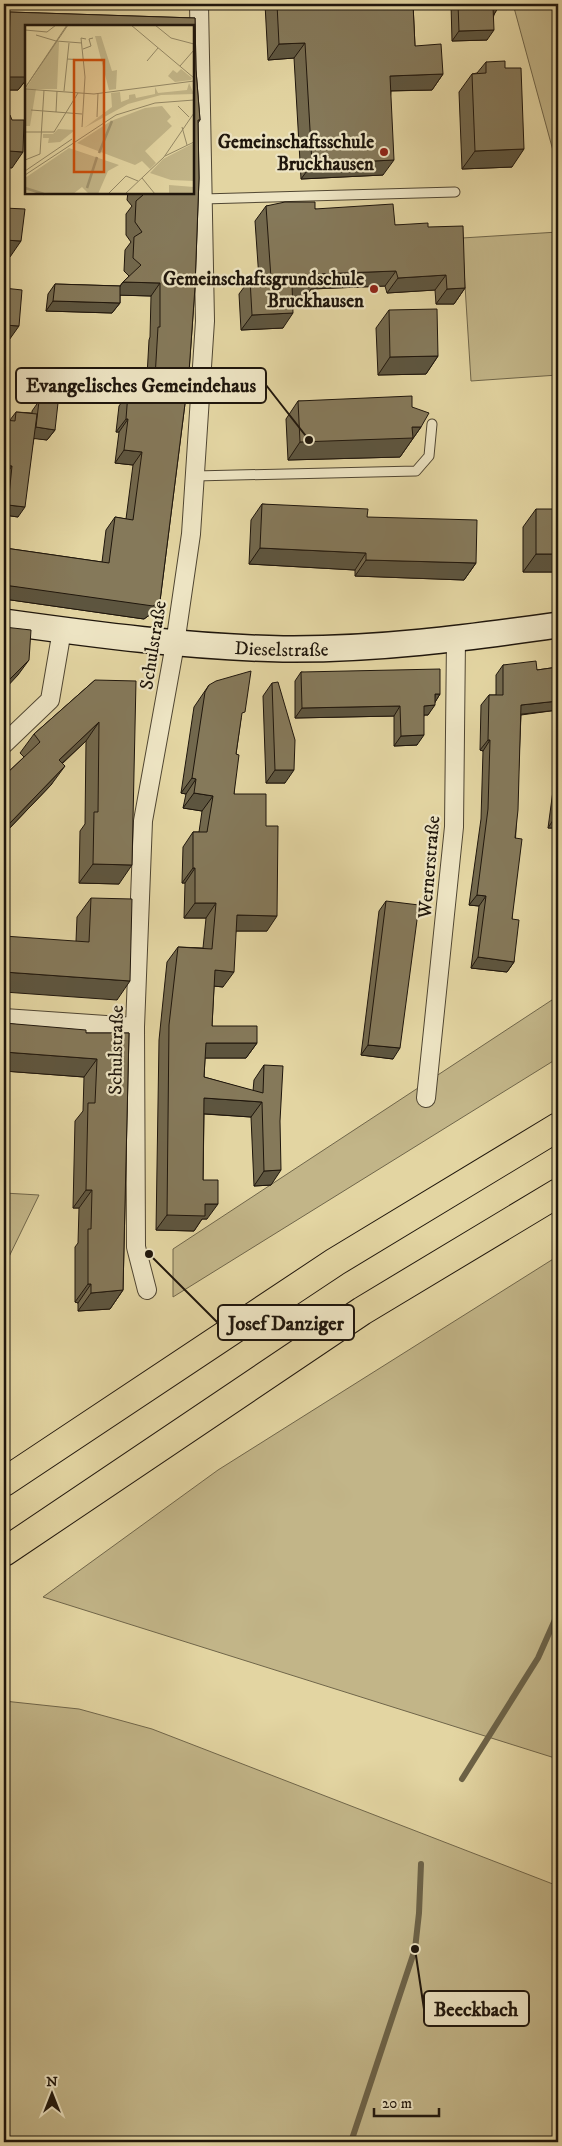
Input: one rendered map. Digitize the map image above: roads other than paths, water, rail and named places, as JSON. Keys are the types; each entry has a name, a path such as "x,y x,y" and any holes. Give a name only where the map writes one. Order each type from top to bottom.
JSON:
{"highway":[{"path":"4,1482 335,1262 558,1127"},
{"path":"4,1552 362,1311 558,1193"}],"street":[{"name":"Schulstraße","path":"147,1290 136,1247 136,1027 143,821 175,644 191,534 195,476 205,321 199,4"},
{"name":"Dieselstraße","path":"4,622 175,644 285,649 366,646 456,639 558,625"},
{"path":"4,744 50,700 62,630"},
{"name":"Wernerstraße","path":"426,1098 454,827 456,639"},
{"path":"4,1018 136,1027"}],"lane":[{"path":"203,199 455,192"},
{"path":"195,476 416,471 429,456 432,424"}],"waterway":[{"path":"462,1779 538,1658 558,1613"},
{"path":"351,2142 415,1949 421,1864"}],"place":[{"name":"Gemeinschaftsschule Bruckhausen","path":"384,152"},
{"name":"Gemeinschaftsgrundschule Bruckhausen","path":"374,289"},
{"name":"Evangelisches Gemeindehaus","path":"309,440"},
{"name":"Josef Danziger","path":"149,1254"},
{"name":"Beeckbach","path":"415,1949"}]}
